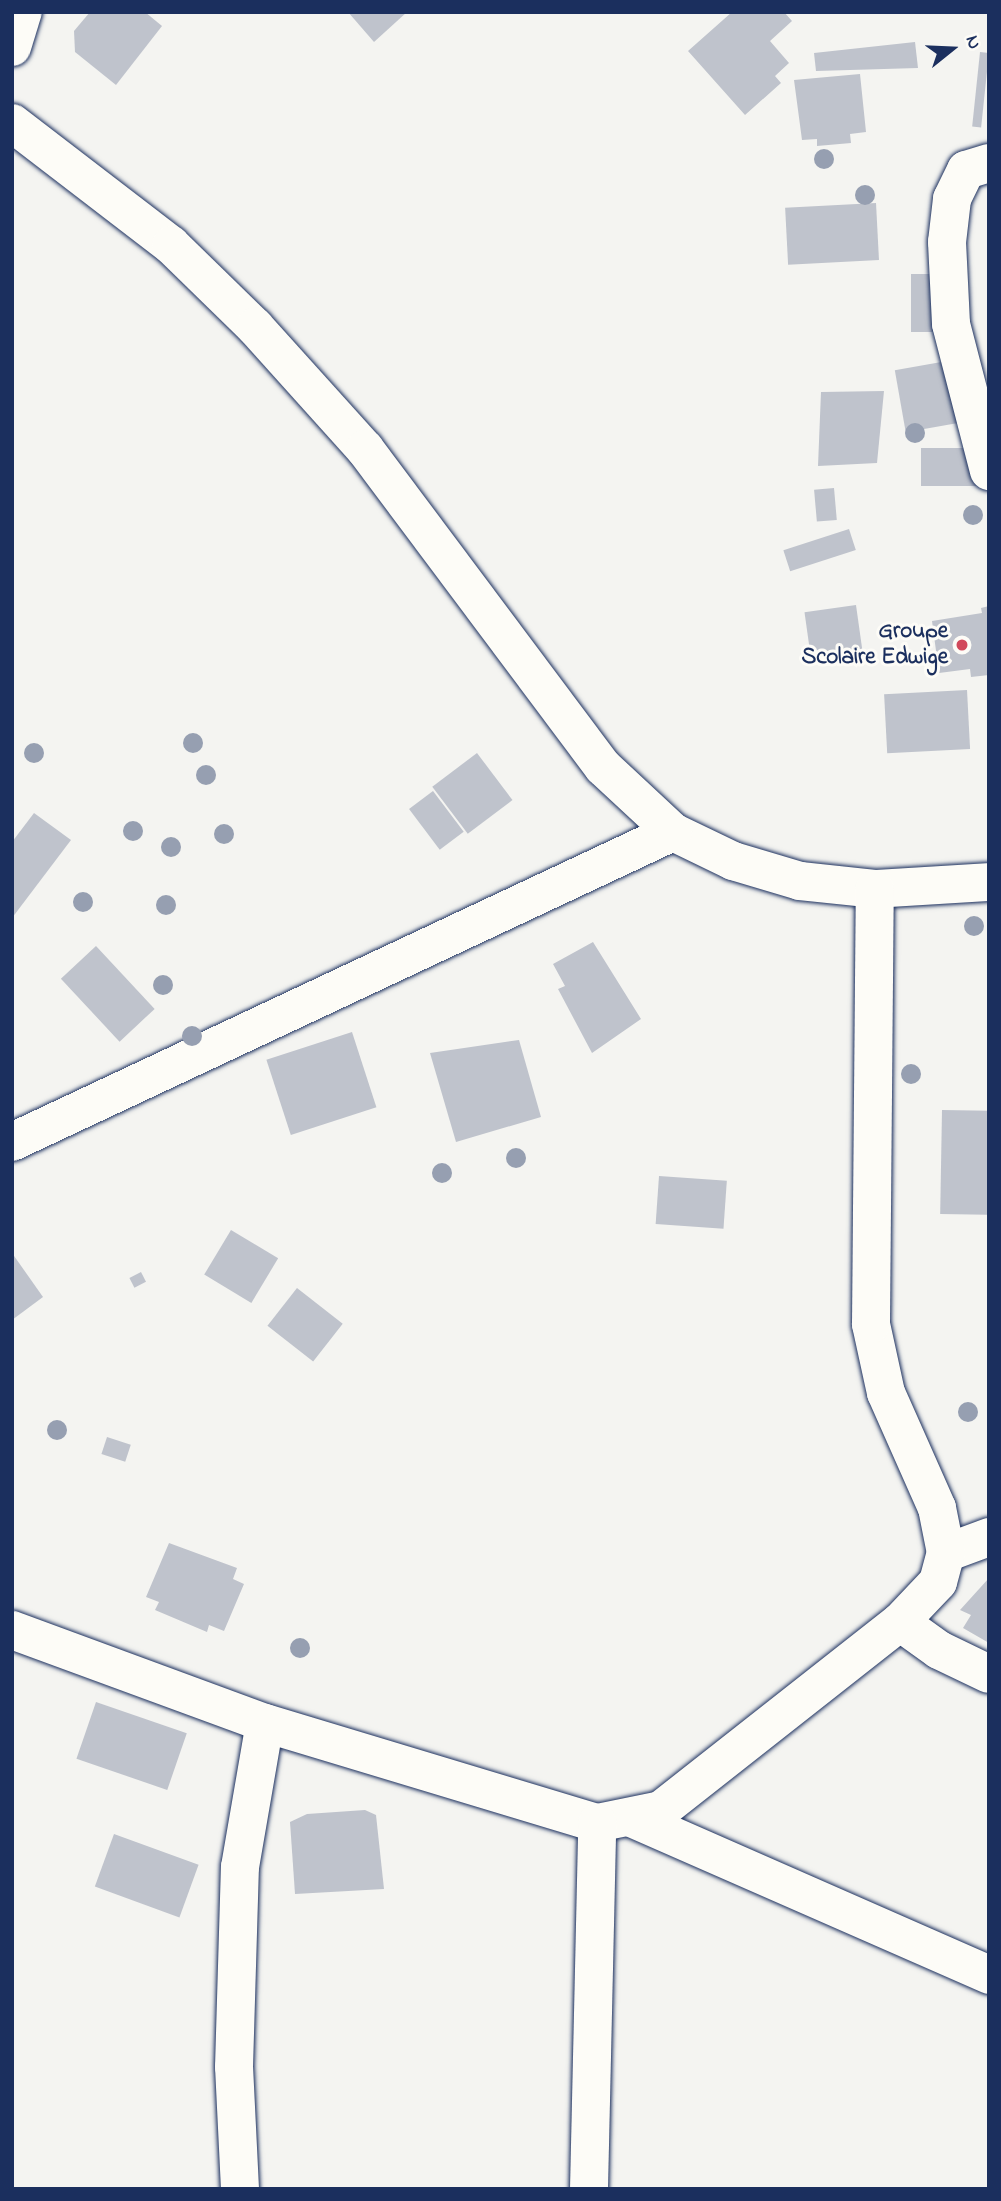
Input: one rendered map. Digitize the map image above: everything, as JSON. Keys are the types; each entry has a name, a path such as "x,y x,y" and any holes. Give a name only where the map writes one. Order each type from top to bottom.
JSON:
{"street":[{"path":"12,47 23,12"},
{"path":"12,123 171,245 255,327 365,449 603,767 673,832 733,861 800,881 875,889 989,882"},
{"path":"989,163 966,170 952,199 947,242 951,324 989,471"},
{"path":"12,1142 673,832"},
{"path":"12,1630 265,1723 597,1823 634,1819 688,1791 900,1622 939,1582 946,1553 937,1508 886,1393 871,1324 875,889"},
{"path":"946,1553 989,1537"},
{"path":"900,1622 939,1650 989,1674"},
{"path":"240,2189 234,2067 240,1867 265,1723"},
{"path":"634,1819 989,1975"},
{"path":"589,2189 597,1823"}],"building":[{"path":"90,12 145,12 162,26 116,85 75,52 74,31"},
{"path":"348,12 407,12 374,42"},
{"path":"732,12 784,12 792,21 770,41 789,63 775,76 781,83 745,115 688,51"},
{"path":"915,42 918,68 816,71 814,53"},
{"path":"980,52 989,53 981,128 972,127"},
{"path":"860,74 866,132 850,134 851,143 817,146 817,139 802,140 794,80"},
{"path":"876,203 879,260 788,265 785,208"},
{"path":"911,274 945,274 945,332 911,332"},
{"path":"947,361 958,423 906,432 895,370"},
{"path":"884,391 877,463 818,466 821,392"},
{"path":"921,448 989,448 989,486 921,486"},
{"path":"834,488 837,520 817,522 814,490"},
{"path":"849,529 856,550 790,571 783,550"},
{"path":"856,605 862,650 811,657 805,612"},
{"name":"Groupe Scolaire Edwige","path":"989,606 989,675 971,677 970,669 939,673 932,621 982,613 981,608"},
{"path":"967,690 970,749 887,753 884,694"},
{"path":"477,753 513,800 468,834 432,787"},
{"path":"433,791 464,832 440,850 409,809"},
{"path":"34,813 71,840 12,918 12,842"},
{"path":"593,942 641,1019 592,1053 558,989 565,986 553,964"},
{"path":"96,946 155,1009 120,1042 61,979"},
{"path":"352,1032 376,1107 291,1135 266,1060"},
{"path":"519,1040 541,1117 456,1142 430,1053"},
{"path":"942,1110 989,1111 987,1215 940,1214"},
{"path":"659,1176 727,1181 723,1229 656,1224"},
{"path":"231,1230 278,1258 251,1303 204,1275"},
{"path":"12,1253 43,1297 12,1320"},
{"path":"141,1272 146,1282 134,1288 129,1278"},
{"path":"297,1288 343,1324 313,1362 267,1326"},
{"path":"107,1437 131,1445 125,1462 101,1454"},
{"path":"169,1543 237,1568 233,1579 244,1584 224,1631 209,1625 207,1632 155,1610 159,1602 146,1597"},
{"path":"989,1578 989,1643 963,1628 971,1615 960,1610"},
{"path":"96,1702 187,1733 167,1790 76,1759"},
{"path":"365,1810 376,1815 384,1889 295,1894 290,1822 307,1814"},
{"path":"114,1834 199,1865 179,1917 95,1887"}],"place":[{"name":"Groupe Scolaire Edwige","path":"962,645"}]}
